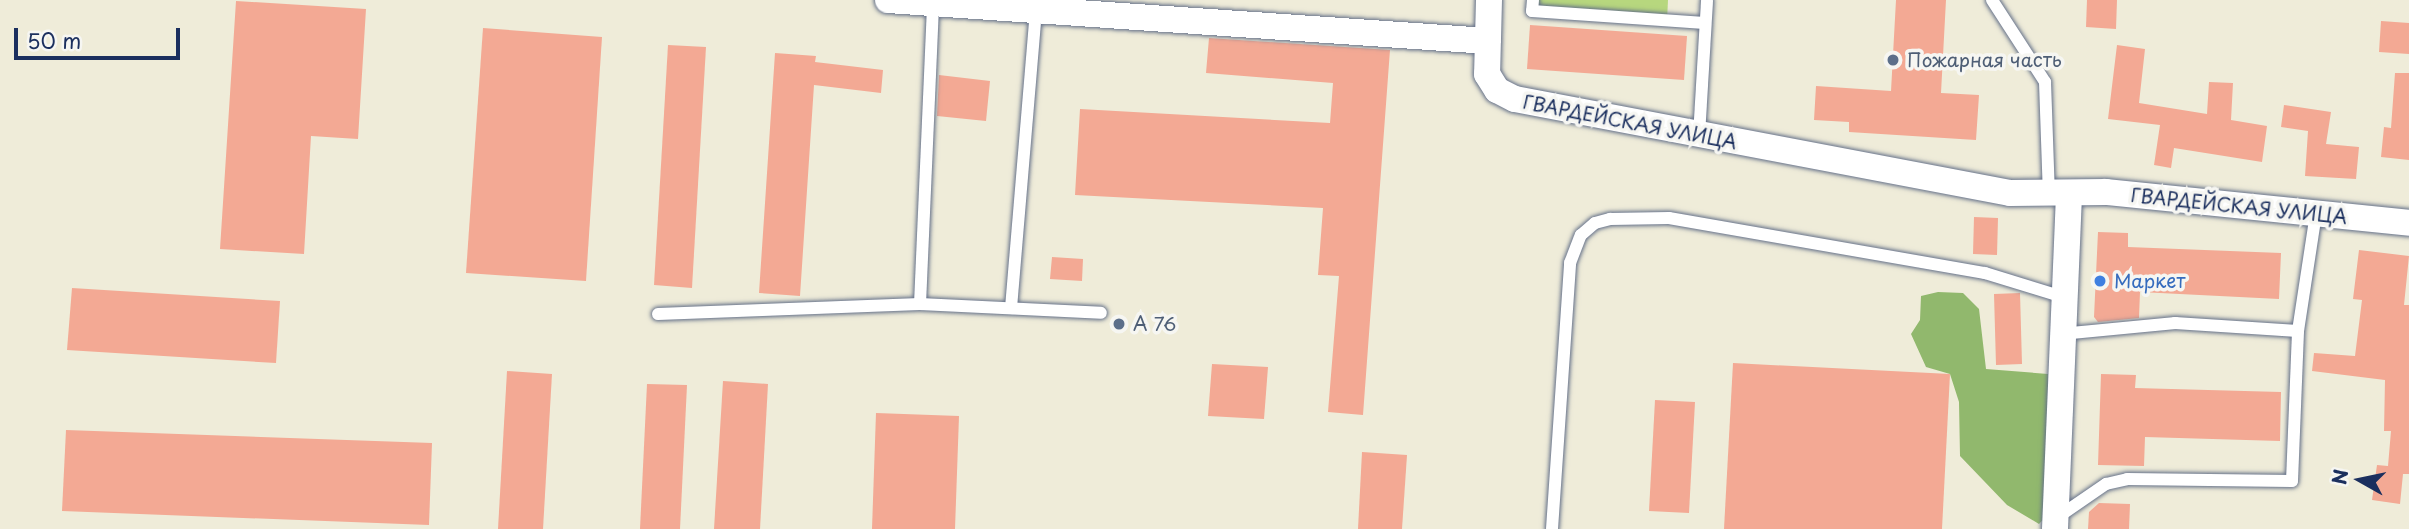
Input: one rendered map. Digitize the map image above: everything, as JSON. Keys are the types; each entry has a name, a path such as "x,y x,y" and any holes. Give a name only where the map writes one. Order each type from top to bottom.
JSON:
{"street":[{"path":"888,0 1035,12 1098,8 1488,41"},
{"name":"ГВАРДЕЙСКАЯ УЛИЦА","path":"1489,0 1487,74 1497,90 1515,99 2010,193 2106,192 2409,223"},
{"path":"2055,524 2063,297 2059,194"}],"lane":[{"path":"1533,0 1532,11 1705,23"},
{"path":"1699,136 1707,0"},
{"path":"1992,0 2045,82 2059,194"},
{"path":"920,304 933,3"},
{"path":"1011,308 1035,12"},
{"path":"2055,524 2106,484 2127,479 2292,481 2298,331 2316,214"},
{"path":"1552,529 1570,263 1581,234 1595,223 1620,218 1669,218 1985,273 2063,297"},
{"path":"658,314 920,304 1101,313"},
{"path":"2061,334 2175,323 2298,331"}],"green space":[{"path":"1533,0 1668,0 1667,21 1532,11"},
{"path":"1938,292 1963,293 1979,309 1986,369 2048,374 2048,514 2039,524 2007,505 1960,456 1959,402 1950,374 1926,367 1911,334 1920,320 1921,296"}],"building":[{"path":"1896,0 1946,0 1941,93 1979,95 1976,140 1849,132 1849,122 1814,120 1816,86 1891,91"},
{"path":"2087,0 2117,0 2116,29 2086,27"},
{"path":"236,1 366,9 358,139 311,136 304,254 220,249"},
{"path":"2381,21 2409,23 2409,54 2379,52"},
{"path":"1530,25 1687,36 1684,80 1527,69"},
{"path":"483,28 602,37 586,281 466,273"},
{"path":"1209,38 1390,50 1363,415 1328,412 1339,276 1318,275 1323,208 1075,195 1080,109 1330,123 1333,83 1206,73"},
{"path":"668,45 706,47 692,288 654,285"},
{"path":"2117,45 2145,49 2139,103 2207,114 2209,82 2233,83 2231,120 2267,126 2262,162 2174,148 2171,168 2154,165 2160,125 2108,119"},
{"path":"775,53 816,56 815,62 883,70 881,93 814,85 800,296 759,293"},
{"path":"2395,73 2409,73 2409,160 2381,157 2384,127 2391,128"},
{"path":"939,75 990,81 986,121 937,116"},
{"path":"2284,105 2331,112 2326,144 2359,147 2356,179 2305,176 2308,131 2281,127"},
{"path":"1974,217 1998,218 1997,255 1973,254"},
{"path":"2098,232 2128,233 2128,247 2281,253 2279,299 2140,292 2139,318 2098,322 2094,317"},
{"path":"2359,250 2409,256 2404,305 2409,305 2409,474 2403,474 2400,504 2372,500 2377,465 2388,466 2391,431 2384,431 2385,380 2312,371 2314,353 2355,356 2362,300 2353,299"},
{"path":"1052,257 1083,259 1082,281 1050,279"},
{"path":"72,288 280,301 276,363 67,350"},
{"path":"2020,293 2022,364 1996,365 1994,294"},
{"path":"1733,363 1950,374 1942,529 1724,529"},
{"path":"1212,364 1268,367 1264,419 1208,416"},
{"path":"507,371 552,374 543,529 498,529"},
{"path":"2101,374 2136,375 2135,388 2281,392 2280,441 2145,437 2144,466 2098,465"},
{"path":"723,381 768,384 760,529 714,529"},
{"path":"647,384 687,385 680,529 640,529"},
{"path":"1655,400 1695,402 1689,513 1649,511"},
{"path":"876,413 959,416 955,529 872,529"},
{"path":"66,430 432,443 429,525 62,511"},
{"path":"1362,452 1407,455 1402,529 1358,529"},
{"path":"2099,503 2130,504 2129,529 2088,529 2089,512"}],"place":[{"name":"Пожарная часть","path":"1893,60"},
{"name":"Маркет","path":"2100,281"},
{"name":"А 76","path":"1119,324"}]}
